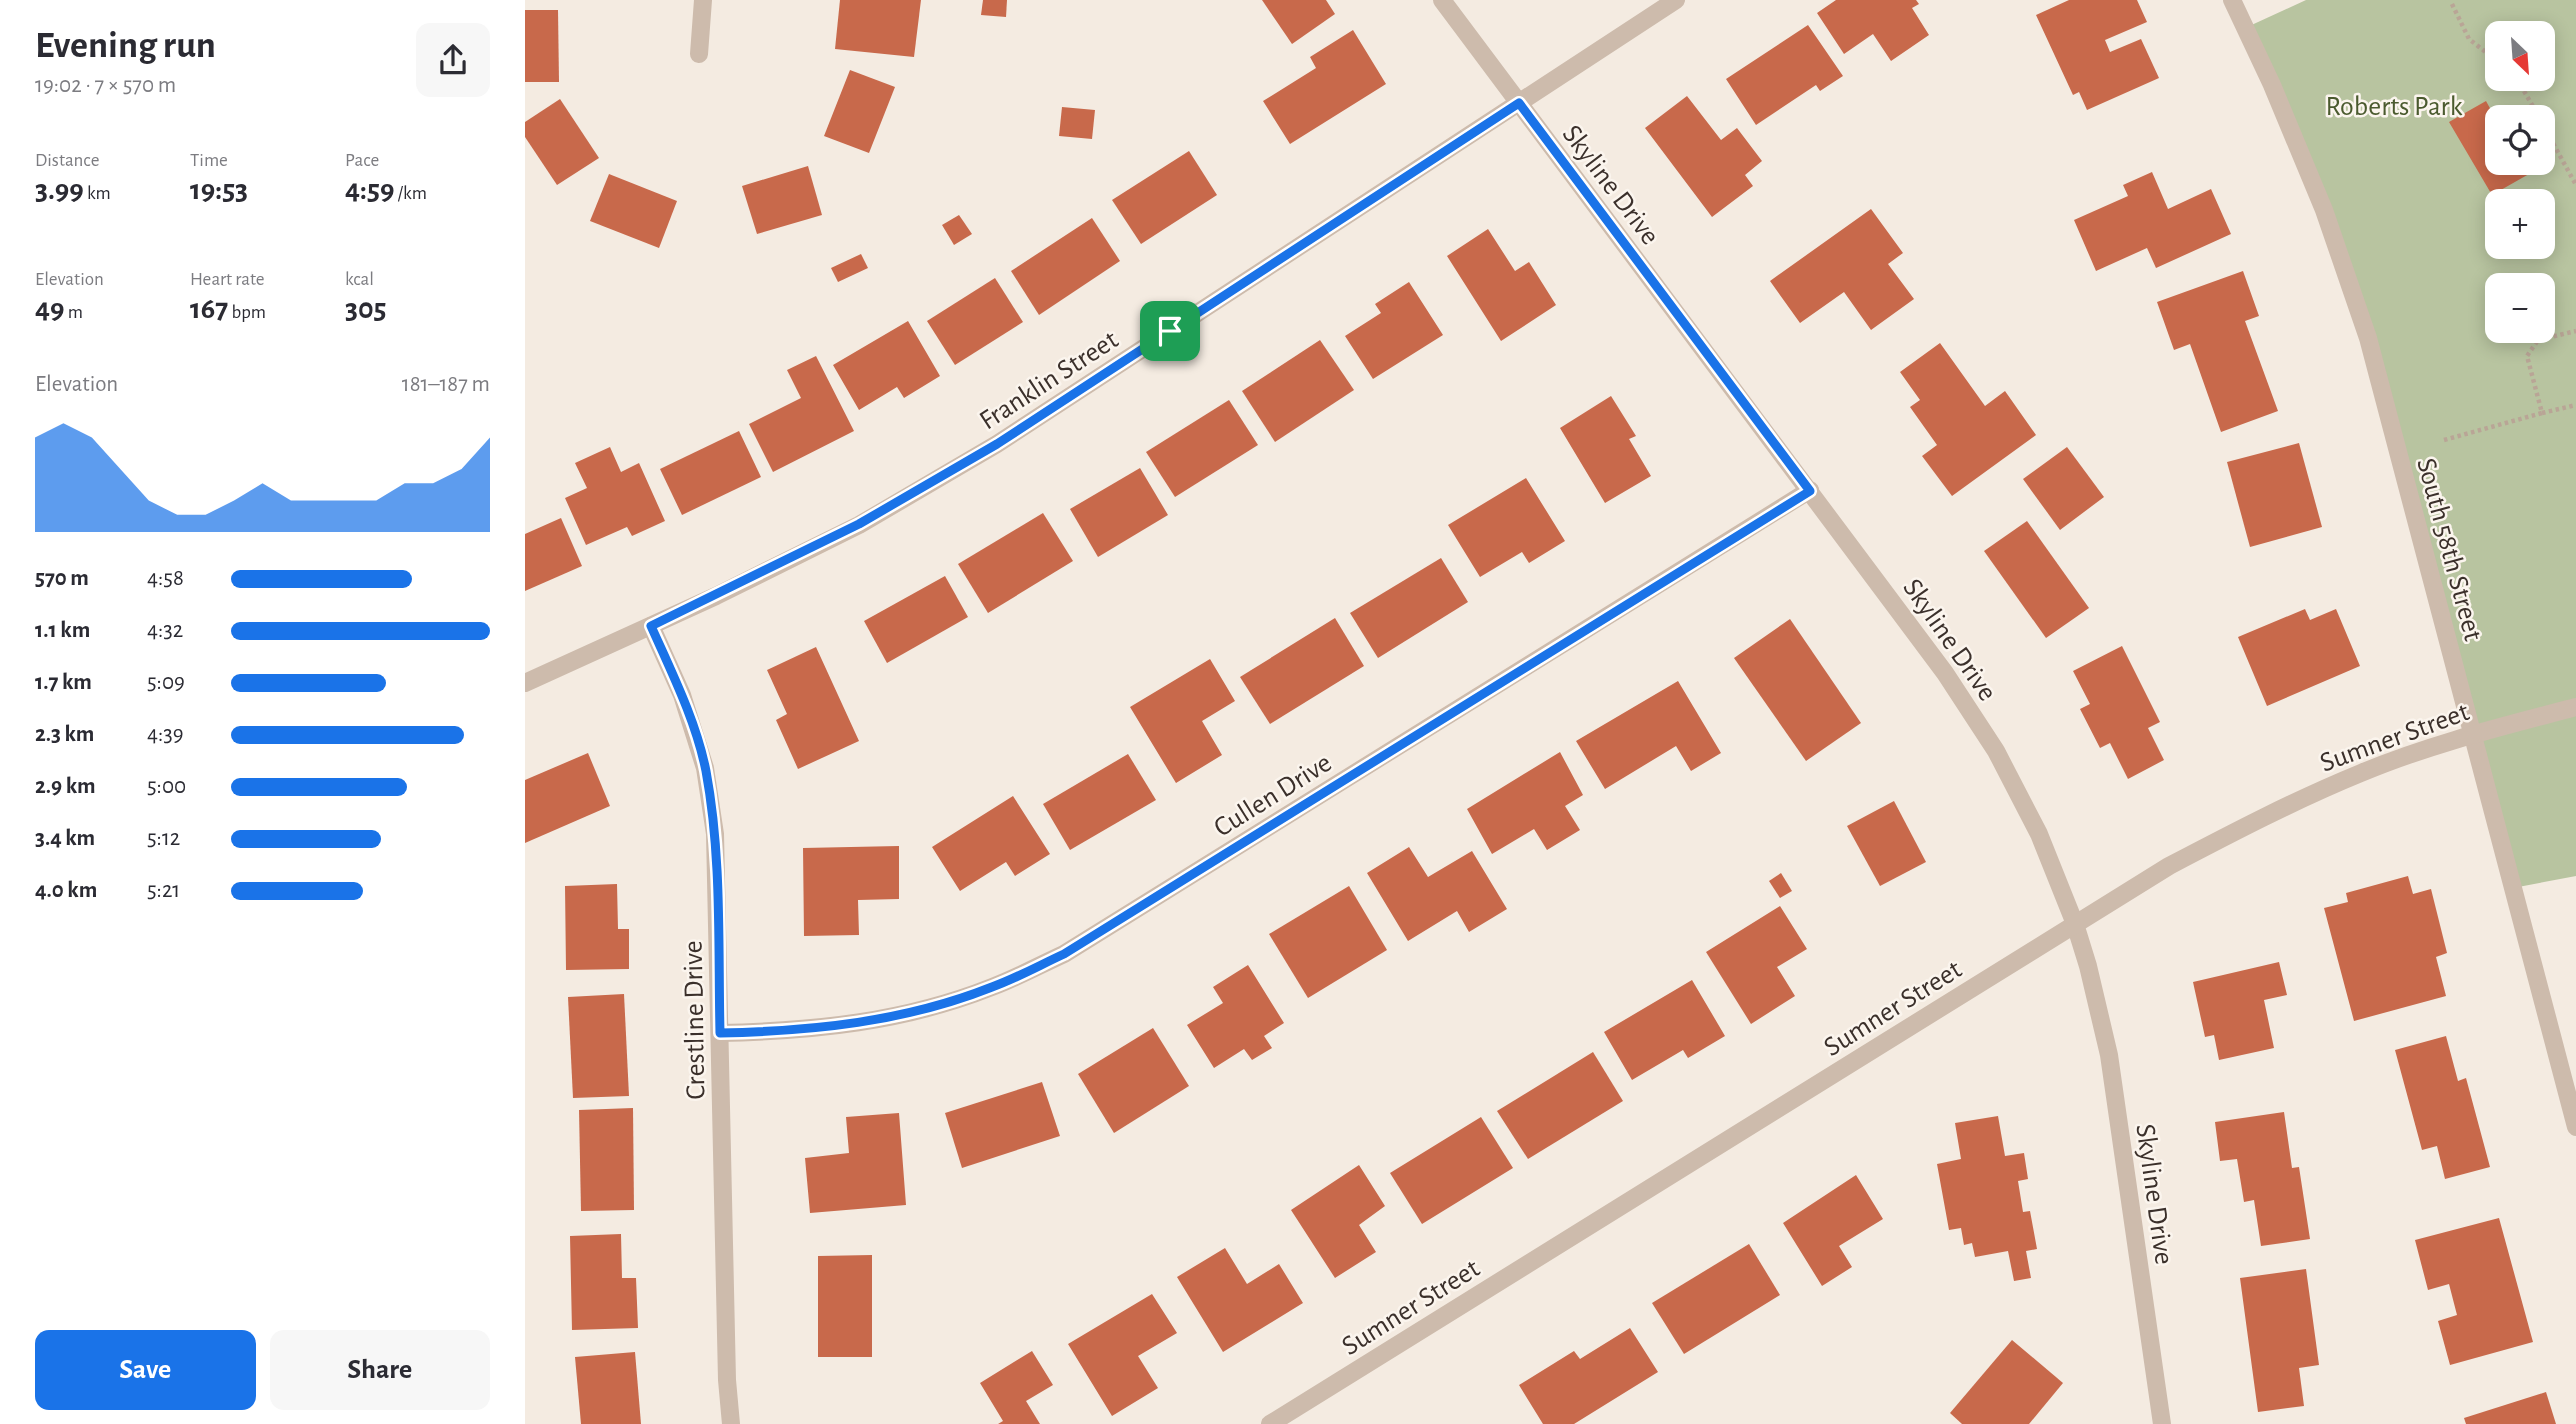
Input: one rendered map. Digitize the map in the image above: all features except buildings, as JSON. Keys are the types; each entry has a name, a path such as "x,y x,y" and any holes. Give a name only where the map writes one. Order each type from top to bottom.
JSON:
{"street":[{"path":"699,54 703,0"},
{"name":"Skyline Drive","path":"1441,0 1945,673 1996,751 2039,834 2075,924 2109,1055 2162,1424"},
{"name":"Franklin Street","path":"525,683 651,626 859,524 997,444 1676,0"},
{"name":"South 58th Street","path":"2232,0 2324,210 2368,338 2575,1118"},
{"name":"Cullen Drive","path":"720,1033 849,1026 916,1012 992,987 1064,954 1810,491"},
{"name":"Crestline Drive","path":"651,626 682,695 705,768 715,834 730,1424"},
{"name":"Sumner Street","path":"1270,1424 2169,866 2259,818 2364,772 2473,734 2576,706"}],"path":[{"path":"2452,4 2469,39 2485,52"},
{"path":"2555,147 2576,186"},
{"path":"2542,413 2527,356 2538,340 2576,331"},
{"path":"2444,440 2576,405"}],"green space":[{"name":"Roberts Park","path":"2306,0 2576,0 2576,876 2513,888 2368,338 2245,28"}],"route":[{"path":"1519,103 1810,491 1064,954 992,987 916,1012 849,1026 781,1032 720,1033 715,834 705,768 682,695 651,626 859,524 997,444 1170,331 1519,103"}]}
